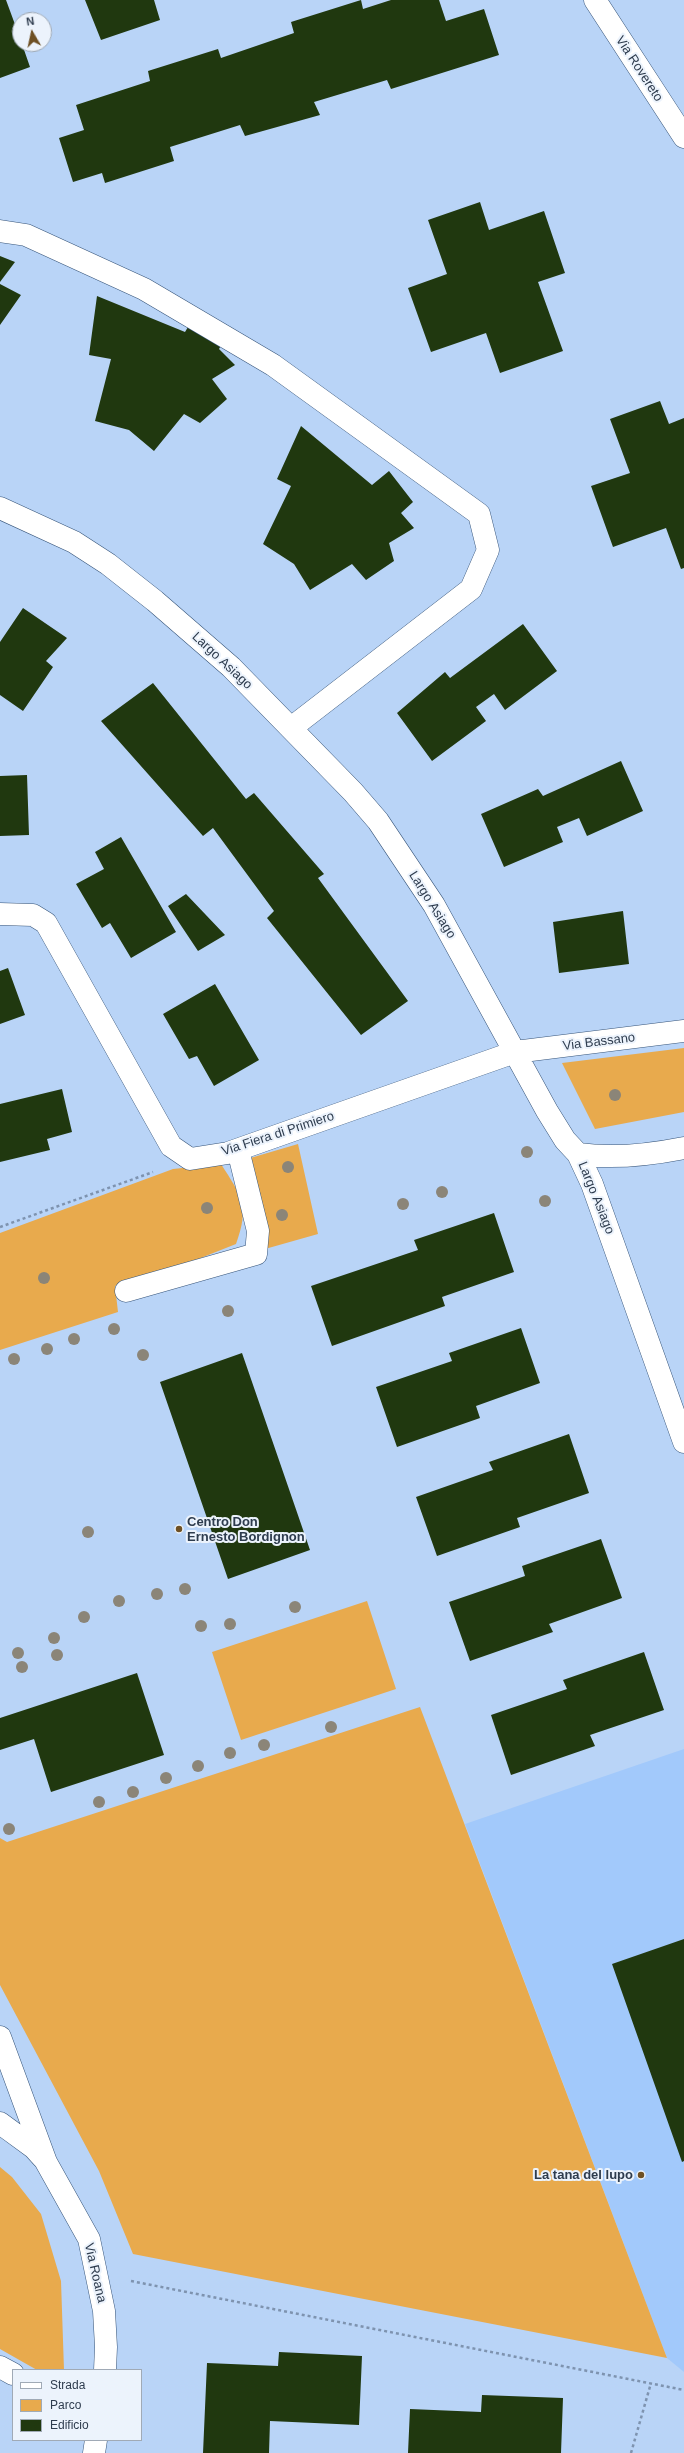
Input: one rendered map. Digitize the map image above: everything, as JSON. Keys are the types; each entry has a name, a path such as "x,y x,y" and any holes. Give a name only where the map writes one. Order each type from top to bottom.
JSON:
{"street":[{"name":"Via Rovereto","path":"595,0 684,137"},
{"path":"0,230 26,235 144,289 273,365 479,514 488,550 471,589 291,728"},
{"name":"Largo Asiago","path":"0,508 74,542 114,569 155,601 231,667 291,728 378,821 434,905 551,1117 565,1140 578,1154 592,1184 684,1442"},
{"path":"0,914 33,915 46,923 171,1146 190,1159"},
{"name":"Via Bassano","path":"515,1052 684,1031"},
{"name":"Via Fiera di Primiero","path":"190,1159 228,1154 515,1052"},
{"path":"578,1154 602,1158 684,1148"},
{"path":"126,1291 256,1254 258,1231 238,1150"},
{"path":"0,2037 46,2162"},
{"path":"0,2123 34,2148 46,2162"},
{"name":"Via Roana","path":"46,2162 88,2239 104,2311 106,2347 105,2369"},
{"path":"0,2367 12,2373"},
{"path":"94,2453 96,2441"}],"path":[{"path":"0,1227 190,1159"},
{"path":"131,2282 684,2390"},
{"path":"631,2453 651,2383"}],"shaded area":[{"name":"La tana del lupo","path":"684,1749 684,2372 667,2358 465,1824"}],"green space":[{"path":"684,1048 684,1112 595,1129 562,1063"},
{"path":"298,1144 318,1234 265,1249 247,1159"},
{"path":"221,1164 239,1194 242,1202 243,1220 236,1244 178,1267 115,1286 118,1312 0,1350 0,1233 173,1169"},
{"path":"367,1601 396,1689 241,1740 212,1652"},
{"path":"420,1707 667,2358 133,2254 99,2171 0,1985 0,1838 7,1842"},
{"path":"0,2167 12,2177 41,2214 61,2281 64,2369 35,2369 0,2349"}],"building":[{"path":"0,0 6,0 12,16 12,52 25,52 30,67 0,78"},
{"path":"85,0 154,0 160,20 101,40"},
{"path":"361,0 363,9 391,0 439,0 446,21 484,9 499,55 391,89 387,80 314,102 320,115 245,136 240,125 170,147 174,161 105,183 102,173 73,182 59,138 84,130 76,105 150,81 148,71 218,49 221,58 294,33 291,22"},
{"path":"480,202 489,230 544,211 565,273 538,282 563,351 500,373 486,333 431,352 408,288 447,274 428,220"},
{"path":"0,256 15,262 0,282"},
{"path":"0,284 21,295 0,325"},
{"path":"97,296 185,332 191,322 224,340 219,349 235,365 212,379 227,399 200,423 184,414 154,451 129,430 95,421 111,359 89,355"},
{"path":"660,401 669,424 684,418 684,568 681,569 666,528 613,547 591,486 630,473 610,419"},
{"path":"301,426 372,485 389,471 413,502 401,513 414,528 389,543 394,561 366,580 352,564 310,590 294,564 263,544 291,486 277,479"},
{"path":"23,608 67,638 46,661 53,667 23,711 0,695 0,642"},
{"path":"523,624 557,671 505,710 494,694 476,707 486,721 432,761 397,713 445,672 450,678"},
{"path":"153,683 246,799 254,793 324,874 318,878 408,1001 361,1035 267,918 274,911 213,828 203,836 101,721"},
{"path":"621,761 643,811 587,836 579,818 557,827 563,842 504,867 481,814 538,789 543,796"},
{"path":"27,775 29,835 0,836 0,776"},
{"path":"121,837 176,932 131,958 110,923 102,928 76,884 104,869 95,852"},
{"path":"186,894 225,935 198,951 168,906"},
{"path":"623,911 629,964 559,973 553,922"},
{"path":"8,968 25,1015 0,1024 0,971"},
{"path":"215,984 259,1060 214,1086 197,1056 189,1059 163,1014"},
{"path":"62,1089 72,1132 47,1139 50,1150 0,1162 0,1104"},
{"path":"494,1213 514,1272 442,1297 445,1306 332,1346 311,1286 418,1250 414,1240"},
{"path":"521,1328 540,1383 476,1406 480,1418 397,1447 376,1387 452,1361 449,1353"},
{"path":"242,1353 310,1550 228,1579 160,1382"},
{"path":"569,1434 589,1493 517,1518 520,1527 437,1556 416,1497 493,1470 489,1462"},
{"path":"601,1539 622,1598 549,1624 553,1632 470,1661 449,1602 525,1576 522,1566"},
{"path":"644,1652 664,1710 590,1735 595,1746 511,1775 491,1715 567,1689 563,1680"},
{"path":"137,1673 164,1755 51,1792 34,1739 0,1750 0,1718"},
{"path":"684,1939 684,2161 682,2162 612,1964"},
{"path":"279,2352 362,2356 359,2425 270,2421 269,2453 203,2453 207,2363 278,2366"},
{"path":"482,2395 563,2398 561,2453 408,2453 410,2409 481,2412"}],"place":[{"name":"Centro Don Ernesto Bordignon","path":"179,1529"},
{"name":"La tana del lupo","path":"641,2175"}]}
